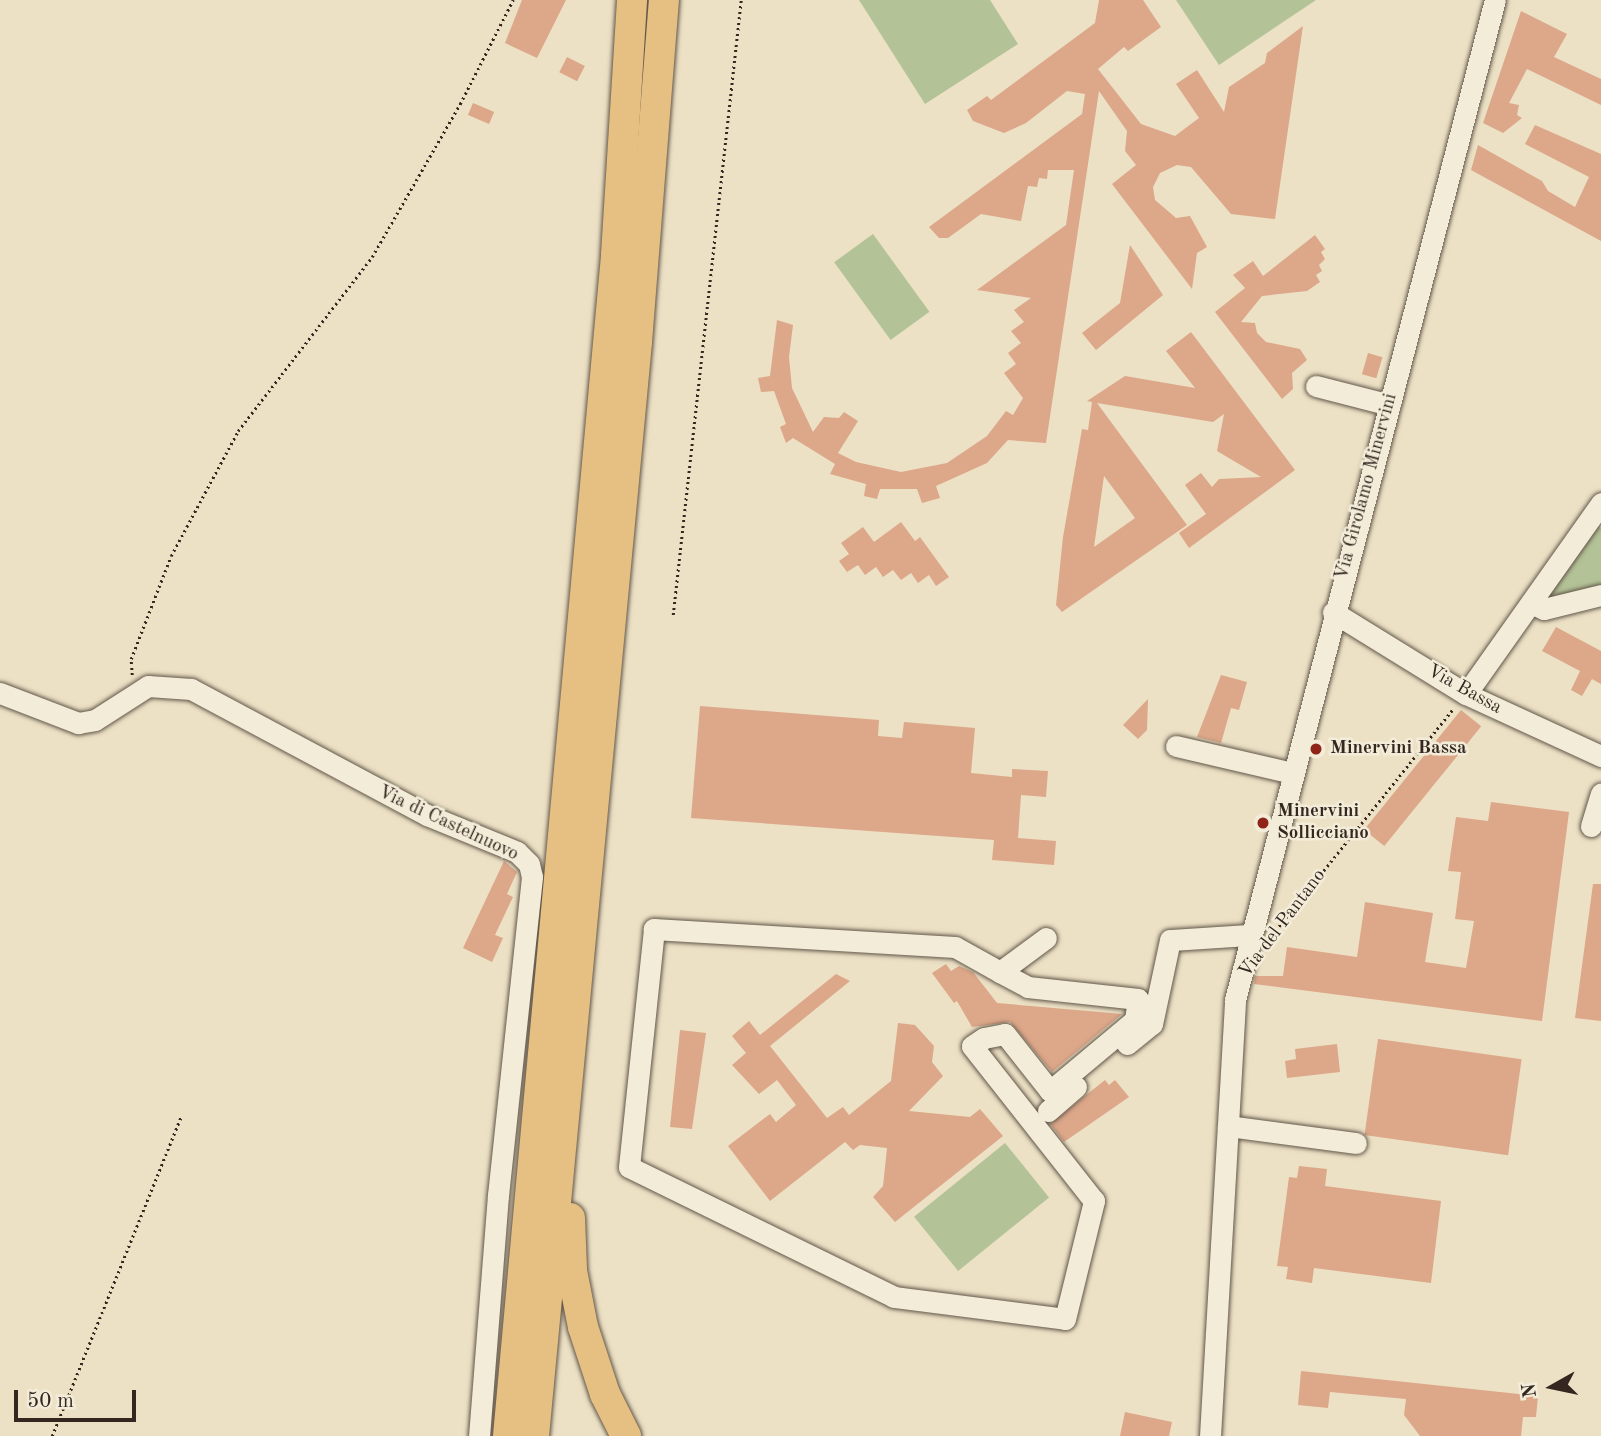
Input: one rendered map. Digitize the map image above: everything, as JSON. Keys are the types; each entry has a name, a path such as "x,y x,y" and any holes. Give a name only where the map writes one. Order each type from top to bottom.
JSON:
{"highway":[{"path":"508,1436 616,255 632,0"},
{"path":"534,1436 637,342 663,0"},
{"path":"568,1070 572,1272 583,1327 605,1394 626,1436"}],"street":[{"name":"Via Girolamo Minervini","path":"1241,973 1259,938 1292,773 1495,0"},
{"path":"1316,386 1390,405"},
{"path":"1466,694 1601,503"},
{"path":"1531,603 1545,609 1601,595"},
{"name":"Via Bassa","path":"1333,612 1466,694 1601,756"},
{"name":"Via di Castelnuovo","path":"0,693 78,723 95,720 133,693 168,684 191,689 395,799 517,852 529,864 532,877 498,1195 479,1436"},
{"path":"1176,746 1292,773"},
{"path":"1591,825 1600,801"},
{"path":"654,929 955,947 1000,972 1028,987 1138,999 1135,1020 1050,1091 1006,1034 984,1038 972,1046 1094,1201 1065,1319 894,1297 629,1167 654,929"},
{"path":"1000,972 1046,938"},
{"path":"1048,1111 1152,1024 1170,940 1259,938"},
{"name":"Via del Pantano","path":"1210,1436 1235,1000 1241,973"},
{"path":"1228,1126 1356,1143"}],"path":[{"path":"133,693 131,659 171,556 238,431 372,257 460,104 513,0"},
{"path":"673,615 741,0"},
{"name":"Via del Pantano","path":"1259,938 1466,694"},
{"path":"52,1436 181,1117"}],"green space":[{"path":"859,0 990,0 1018,44 925,104"},
{"path":"1176,0 1316,0 1219,65"},
{"path":"873,234 929,312 891,340 834,262"},
{"path":"1596,525 1601,528 1601,591 1542,601"},
{"path":"1005,1143 1049,1197 958,1271 914,1217"}],"building":[{"path":"522,0 566,0 537,58 505,43"},
{"path":"1099,0 1143,0 1161,27 1128,51 1124,47 1098,69 1141,124 1175,136 1199,118 1176,84 1197,70 1224,112 1229,87 1265,63 1267,53 1303,26 1275,219 1231,214 1191,167 1177,165 1160,173 1153,187 1155,200 1176,218 1190,216 1207,247 1197,253 1192,289 1112,184 1136,165 1125,151 1127,131 1099,91 1046,443 1008,440 987,463 936,486 940,498 922,503 917,489 880,489 877,499 864,496 866,484 830,474 835,464 793,438 786,443 780,427 786,424 774,391 761,392 758,378 770,376 777,320 793,325 789,357 792,388 813,432 824,417 839,418 844,412 858,421 838,453 856,462 901,472 947,463 987,436 1006,411 1013,415 1023,398 1004,373 1016,364 1008,353 1021,343 1011,331 1024,322 1014,310 1031,298 977,290 1066,225 1074,170 1048,170 1047,179 1039,178 1037,187 1028,186 1021,221 981,214 948,238 939,238 929,227 1082,114 1085,94 1067,91 1026,123 1004,133 973,121 967,110 987,96 991,100 1095,23"},
{"path":"1521,11 1567,34 1554,57 1601,79 1601,105 1527,69 1509,103 1519,105 1517,115 1522,118 1503,133 1483,123"},
{"path":"567,57 585,66 577,81 559,72"},
{"path":"473,103 494,112 489,124 468,115"},
{"path":"1535,125 1601,154 1601,241 1471,170 1478,145 1542,181 1548,191 1575,207 1589,177 1525,144"},
{"path":"1315,235 1325,249 1321,252 1325,259 1319,265 1322,271 1316,275 1320,282 1307,291 1262,296 1241,322 1255,323 1257,333 1266,342 1300,349 1307,360 1292,373 1293,389 1282,399 1215,312 1245,288 1233,275 1253,261 1263,276"},
{"path":"1130,245 1163,295 1096,350 1082,333 1120,303"},
{"path":"1191,332 1295,470 1189,548 1179,533 1206,514 1185,485 1201,473 1212,487 1219,479 1261,477 1217,451 1224,414 1213,422 1097,403 1187,525 1062,612 1056,605 1063,537 1082,429 1088,430 1092,402 1087,401 1125,376 1195,388 1166,351","holes":["1104,476 1135,518 1094,547"]},
{"path":"1368,353 1382,357 1376,378 1362,374"},
{"path":"901,522 915,541 920,537 949,577 936,586 929,575 918,583 911,573 901,580 893,570 883,577 876,567 865,575 858,565 847,572 839,561 849,554 841,543 863,527 874,542"},
{"path":"1556,627 1601,651 1601,684 1592,679 1582,696 1571,690 1580,671 1542,651"},
{"path":"1221,675 1247,682 1239,710 1231,708 1221,743 1197,737"},
{"path":"1148,699 1147,730 1138,739 1123,725"},
{"path":"700,706 879,720 878,736 902,738 904,722 975,728 971,773 1012,777 1012,769 1048,771 1046,797 1021,795 1018,838 1056,841 1054,865 992,860 994,840 691,818"},
{"path":"1461,710 1481,726 1384,846 1364,830"},
{"path":"1491,802 1569,812 1542,1021 1254,984 1255,976 1283,976 1287,947 1357,957 1365,902 1433,913 1425,962 1466,968 1474,921 1455,919 1461,872 1448,871 1456,817 1488,821"},
{"path":"504,861 517,872 507,894 513,897 495,935 503,938 492,962 463,948"},
{"path":"1593,884 1601,884 1601,1021 1575,1018"},
{"path":"946,964 951,971 959,966 973,972 997,1003 1122,1014 1052,1072 1010,1022 972,1027 957,1001 954,1003 932,973"},
{"path":"836,974 850,981 770,1046 827,1118 843,1107 849,1115 891,1081 898,1023 915,1025 934,1046 932,1062 943,1076 909,1111 970,1117 980,1109 1003,1136 895,1222 873,1197 883,1186 887,1148 860,1145 853,1150 845,1142 770,1201 728,1146 770,1114 776,1122 796,1105 777,1080 759,1094 732,1065 746,1053 732,1036 749,1021 760,1035"},
{"path":"680,1030 706,1033 692,1129 670,1127"},
{"path":"1378,1039 1522,1059 1508,1155 1365,1135"},
{"path":"1337,1044 1340,1072 1287,1078 1285,1061 1296,1059 1295,1049"},
{"path":"1105,1080 1109,1085 1115,1080 1129,1097 1064,1142 1050,1124"},
{"path":"1299,1166 1327,1169 1325,1186 1441,1201 1431,1283 1314,1268 1312,1283 1286,1279 1288,1267 1277,1266 1289,1177 1297,1178"},
{"path":"1301,1371 1538,1396 1536,1417 1523,1417 1521,1436 1420,1436 1404,1415 1406,1399 1330,1392 1328,1408 1298,1405"},
{"path":"1125,1412 1172,1422 1169,1436 1120,1436"}],"place":[{"name":"Minervini Bassa","path":"1316,749"},
{"name":"Minervini Sollicciano","path":"1263,823"}]}
